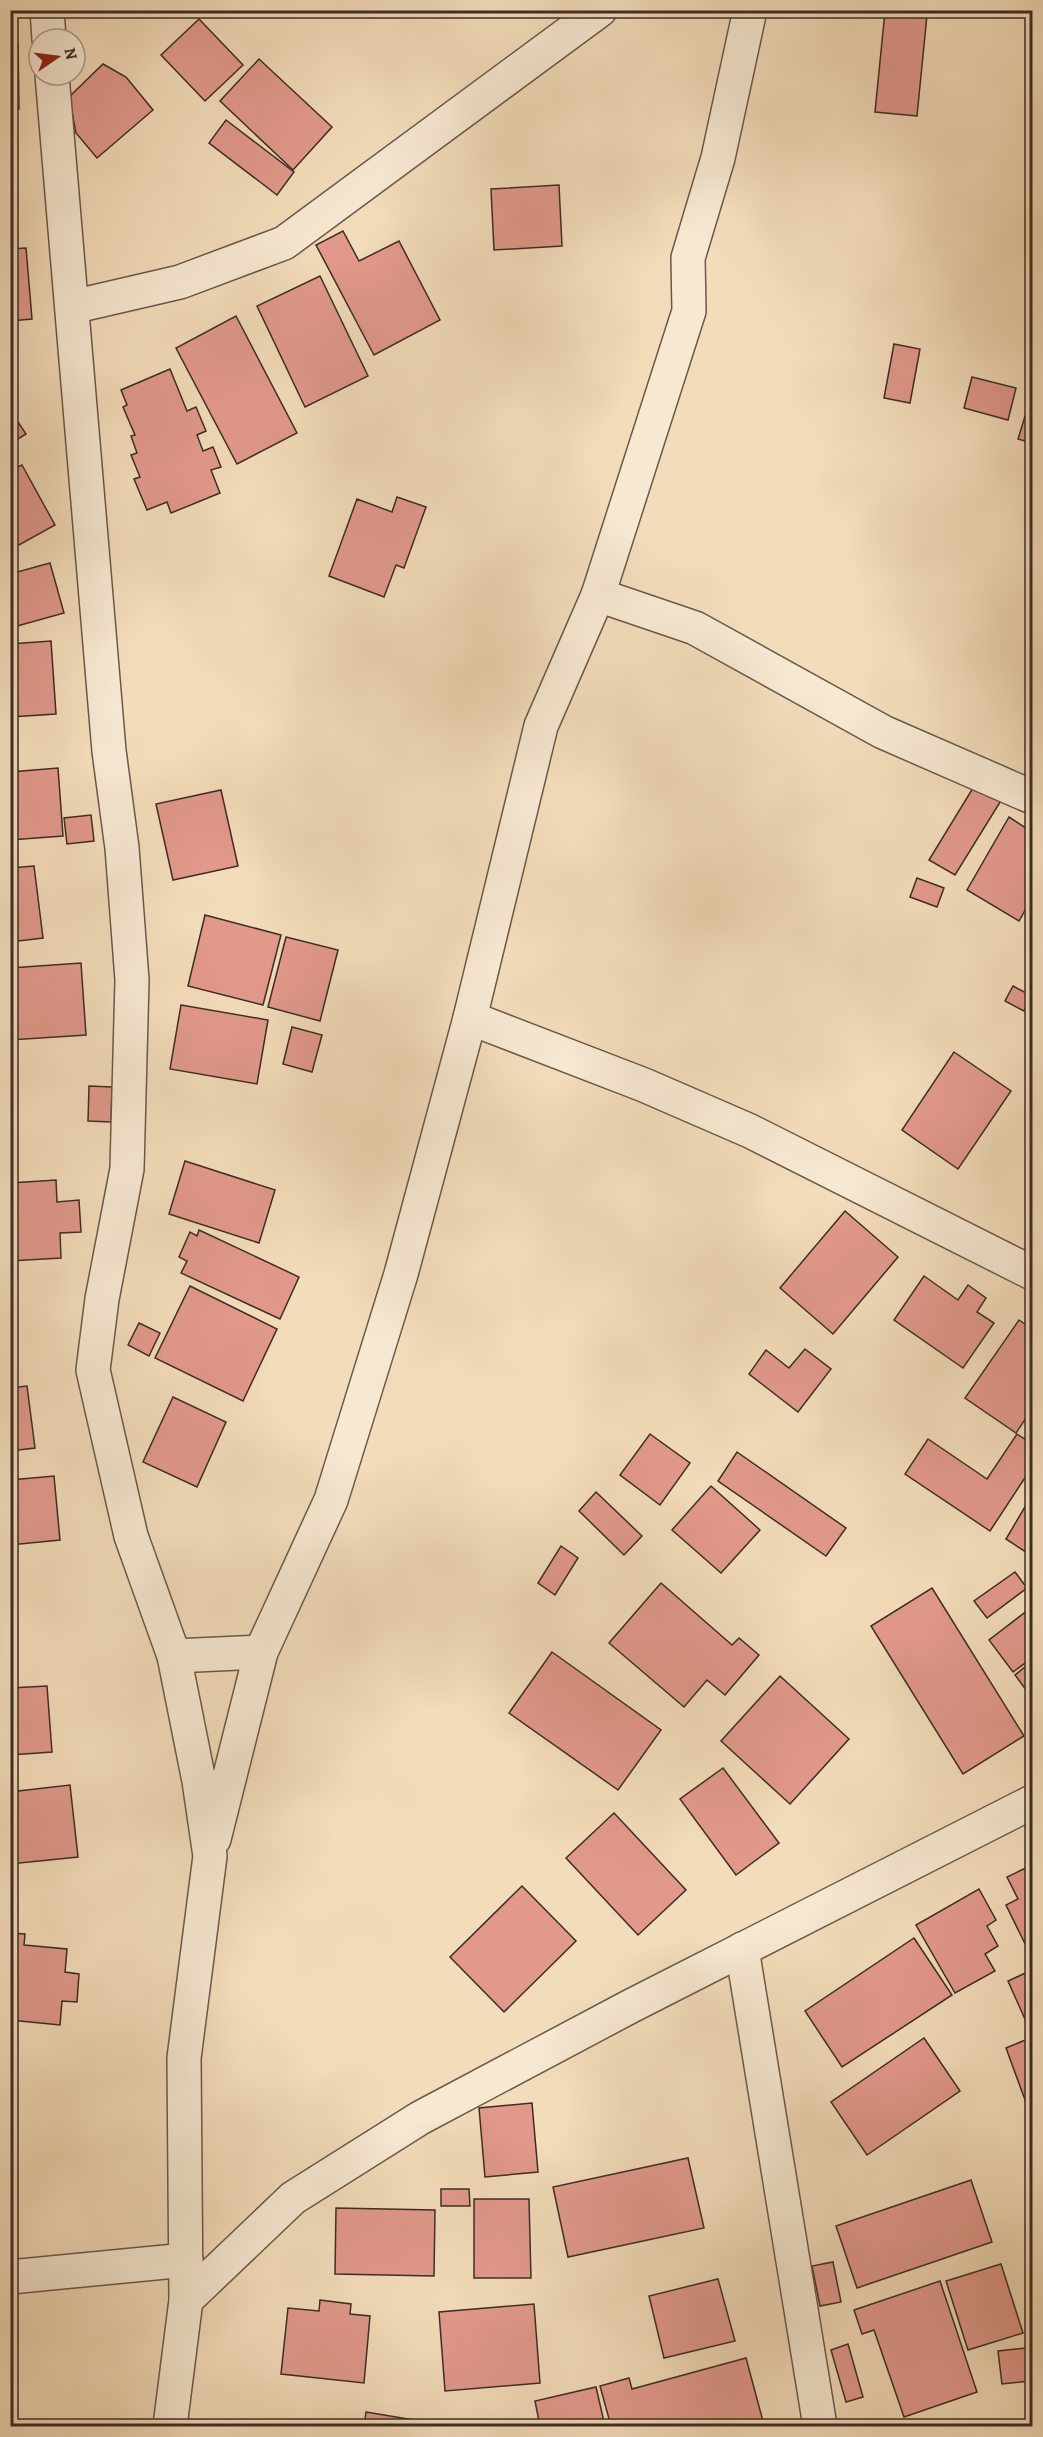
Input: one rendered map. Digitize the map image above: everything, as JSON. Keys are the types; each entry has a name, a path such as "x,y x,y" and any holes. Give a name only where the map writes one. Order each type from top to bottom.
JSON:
{"street":[{"path":"47,10 48,27"},
{"path":"72,307 180,282 284,243 600,10"},
{"path":"170,2427 186,2300 184,2058 210,1856 261,1652 331,1500 401,1274 470,1018 541,726 598,595 689,310 688,258 718,158 750,10"},
{"path":"53,87 108,740 122,848 132,980 127,1168 102,1299 93,1370 131,1536 174,1656 199,1781 210,1856"},
{"path":"598,595 696,628 883,732 1032,797"},
{"path":"470,1018 644,1085 750,1131 1032,1273"},
{"path":"174,1656 261,1652"},
{"path":"186,2300 292,2198 420,2118 742,1949 1032,1802"},
{"path":"742,1949 820,2427"},
{"path":"10,2277 186,2260"}],"building":[{"path":"885,11 927,15 917,116 875,112"},
{"path":"199,19 243,65 205,101 161,55"},
{"path":"18,43 19,109 10,109 10,44"},
{"path":"259,59 332,127 293,170 220,101"},
{"path":"103,64 126,77 153,110 97,158 76,133 69,97 79,87 87,87 87,80"},
{"path":"226,120 294,172 277,195 209,143"},
{"path":"559,185 562,246 494,250 491,189"},
{"path":"343,231 359,261 399,241 440,320 374,355 316,245"},
{"path":"26,248 32,319 10,321 10,249"},
{"path":"320,276 368,376 305,407 257,306"},
{"path":"236,316 297,433 237,464 176,348"},
{"path":"894,344 920,349 910,403 884,398"},
{"path":"170,369 187,411 196,407 206,431 197,435 203,451 213,447 221,467 211,470 220,493 171,513 167,502 147,510 134,479 140,477 131,455 137,453 131,436 135,435 123,407 127,405 121,390"},
{"path":"972,377 1016,388 1008,420 964,408"},
{"path":"1030,400 1032,400 1032,443 1018,439"},
{"path":"10,410 26,434 10,444"},
{"path":"22,465 55,525 10,550 10,471"},
{"path":"397,497 426,507 404,568 396,565 384,597 329,576 357,499 392,512"},
{"path":"50,563 64,613 10,628 10,574"},
{"path":"51,641 56,714 10,717 10,644"},
{"path":"58,768 63,836 10,840 10,772"},
{"path":"976,783 1002,799 955,875 929,860"},
{"path":"221,790 238,866 173,880 156,804"},
{"path":"91,815 94,841 67,844 64,818"},
{"path":"1009,817 1032,832 1032,898 1019,921 967,890"},
{"path":"34,866 43,938 10,942 10,868"},
{"path":"917,878 944,888 937,907 910,897"},
{"path":"205,915 281,935 263,1005 188,986"},
{"path":"286,937 338,950 320,1021 268,1007"},
{"path":"81,963 86,1035 10,1040 10,968"},
{"path":"1013,986 1032,996 1024,1011 1005,1001"},
{"path":"181,1005 268,1020 257,1084 170,1069"},
{"path":"292,1027 322,1035 312,1072 283,1064"},
{"path":"954,1052 1011,1091 958,1169 902,1130"},
{"path":"89,1086 112,1087 111,1122 88,1121"},
{"path":"185,1161 275,1190 259,1243 169,1214"},
{"path":"56,1180 57,1202 79,1200 81,1232 60,1233 61,1258 10,1261 10,1183"},
{"path":"845,1211 898,1257 833,1334 780,1288"},
{"path":"199,1230 299,1277 280,1319 181,1273 187,1261 179,1257 190,1232 197,1236"},
{"path":"924,1276 958,1300 968,1285 986,1298 977,1312 994,1323 963,1368 894,1320"},
{"path":"190,1286 277,1329 243,1401 155,1358"},
{"path":"1019,1320 1032,1329 1032,1418 1028,1415 1016,1433 965,1398"},
{"path":"139,1323 160,1333 149,1356 128,1345"},
{"path":"805,1349 831,1369 798,1412 749,1374 766,1350 789,1368"},
{"path":"27,1386 35,1448 10,1451 10,1388"},
{"path":"173,1397 226,1422 197,1487 143,1462"},
{"path":"650,1434 690,1463 660,1505 620,1475"},
{"path":"1017,1434 1032,1444 1032,1467 990,1531 905,1474 928,1439 987,1479"},
{"path":"737,1452 846,1528 826,1556 718,1481"},
{"path":"54,1476 60,1540 10,1545 10,1480"},
{"path":"711,1486 760,1530 721,1573 672,1530"},
{"path":"596,1492 642,1536 624,1555 579,1511"},
{"path":"1032,1495 1032,1556 1006,1539"},
{"path":"561,1546 578,1558 555,1595 538,1583"},
{"path":"1015,1572 1027,1588 987,1618 974,1601"},
{"path":"661,1583 732,1645 739,1638 759,1655 725,1695 707,1680 684,1707 609,1643"},
{"path":"932,1588 1024,1736 963,1774 871,1626"},
{"path":"1032,1607 1032,1658 1013,1672 989,1640"},
{"path":"552,1652 661,1730 618,1790 509,1713"},
{"path":"1032,1661 1032,1698 1015,1675"},
{"path":"780,1676 849,1739 790,1804 721,1741"},
{"path":"47,1686 52,1752 10,1755 10,1688"},
{"path":"723,1768 779,1843 736,1875 680,1799"},
{"path":"70,1785 78,1857 10,1864 10,1792"},
{"path":"614,1813 686,1890 638,1935 566,1858"},
{"path":"1032,1865 1031,1956 1006,1905 1018,1899 1007,1877"},
{"path":"522,1886 576,1941 504,2012 450,1957"},
{"path":"979,1889 996,1920 987,1926 998,1946 985,1954 995,1971 955,1993 916,1925"},
{"path":"10,1933 25,1934 24,1945 67,1949 65,1972 79,1974 77,2002 62,2001 60,2025 10,2020"},
{"path":"914,1938 952,1995 842,2067 805,2011"},
{"path":"1032,1970 1032,2035 1008,1981"},
{"path":"924,2038 960,2091 867,2155 831,2102"},
{"path":"1030,2038 1032,2044 1032,2106 1028,2108 1006,2048"},
{"path":"532,2103 538,2172 485,2177 479,2108"},
{"path":"688,2158 704,2228 568,2257 553,2187"},
{"path":"971,2180 992,2242 857,2288 836,2226"},
{"path":"441,2189 469,2189 470,2206 441,2206"},
{"path":"474,2199 529,2199 531,2278 474,2278"},
{"path":"336,2208 435,2210 434,2276 335,2274"},
{"path":"833,2262 841,2302 820,2306 812,2266"},
{"path":"1001,2264 1023,2333 968,2350 946,2281"},
{"path":"718,2279 735,2341 664,2358 649,2296"},
{"path":"940,2281 977,2392 904,2417 874,2330 862,2334 854,2310"},
{"path":"320,2300 351,2304 350,2314 370,2316 364,2383 281,2374 288,2308 319,2311"},
{"path":"534,2304 540,2383 445,2391 439,2312"},
{"path":"848,2344 863,2397 846,2402 831,2350"},
{"path":"1026,2348 1030,2381 1002,2384 998,2351"},
{"path":"746,2358 764,2425 644,2426 642,2421 611,2426 600,2386 629,2378 632,2389"},
{"path":"596,2387 605,2426 540,2426 535,2401"},
{"path":"366,2412 450,2426 364,2426"}]}
